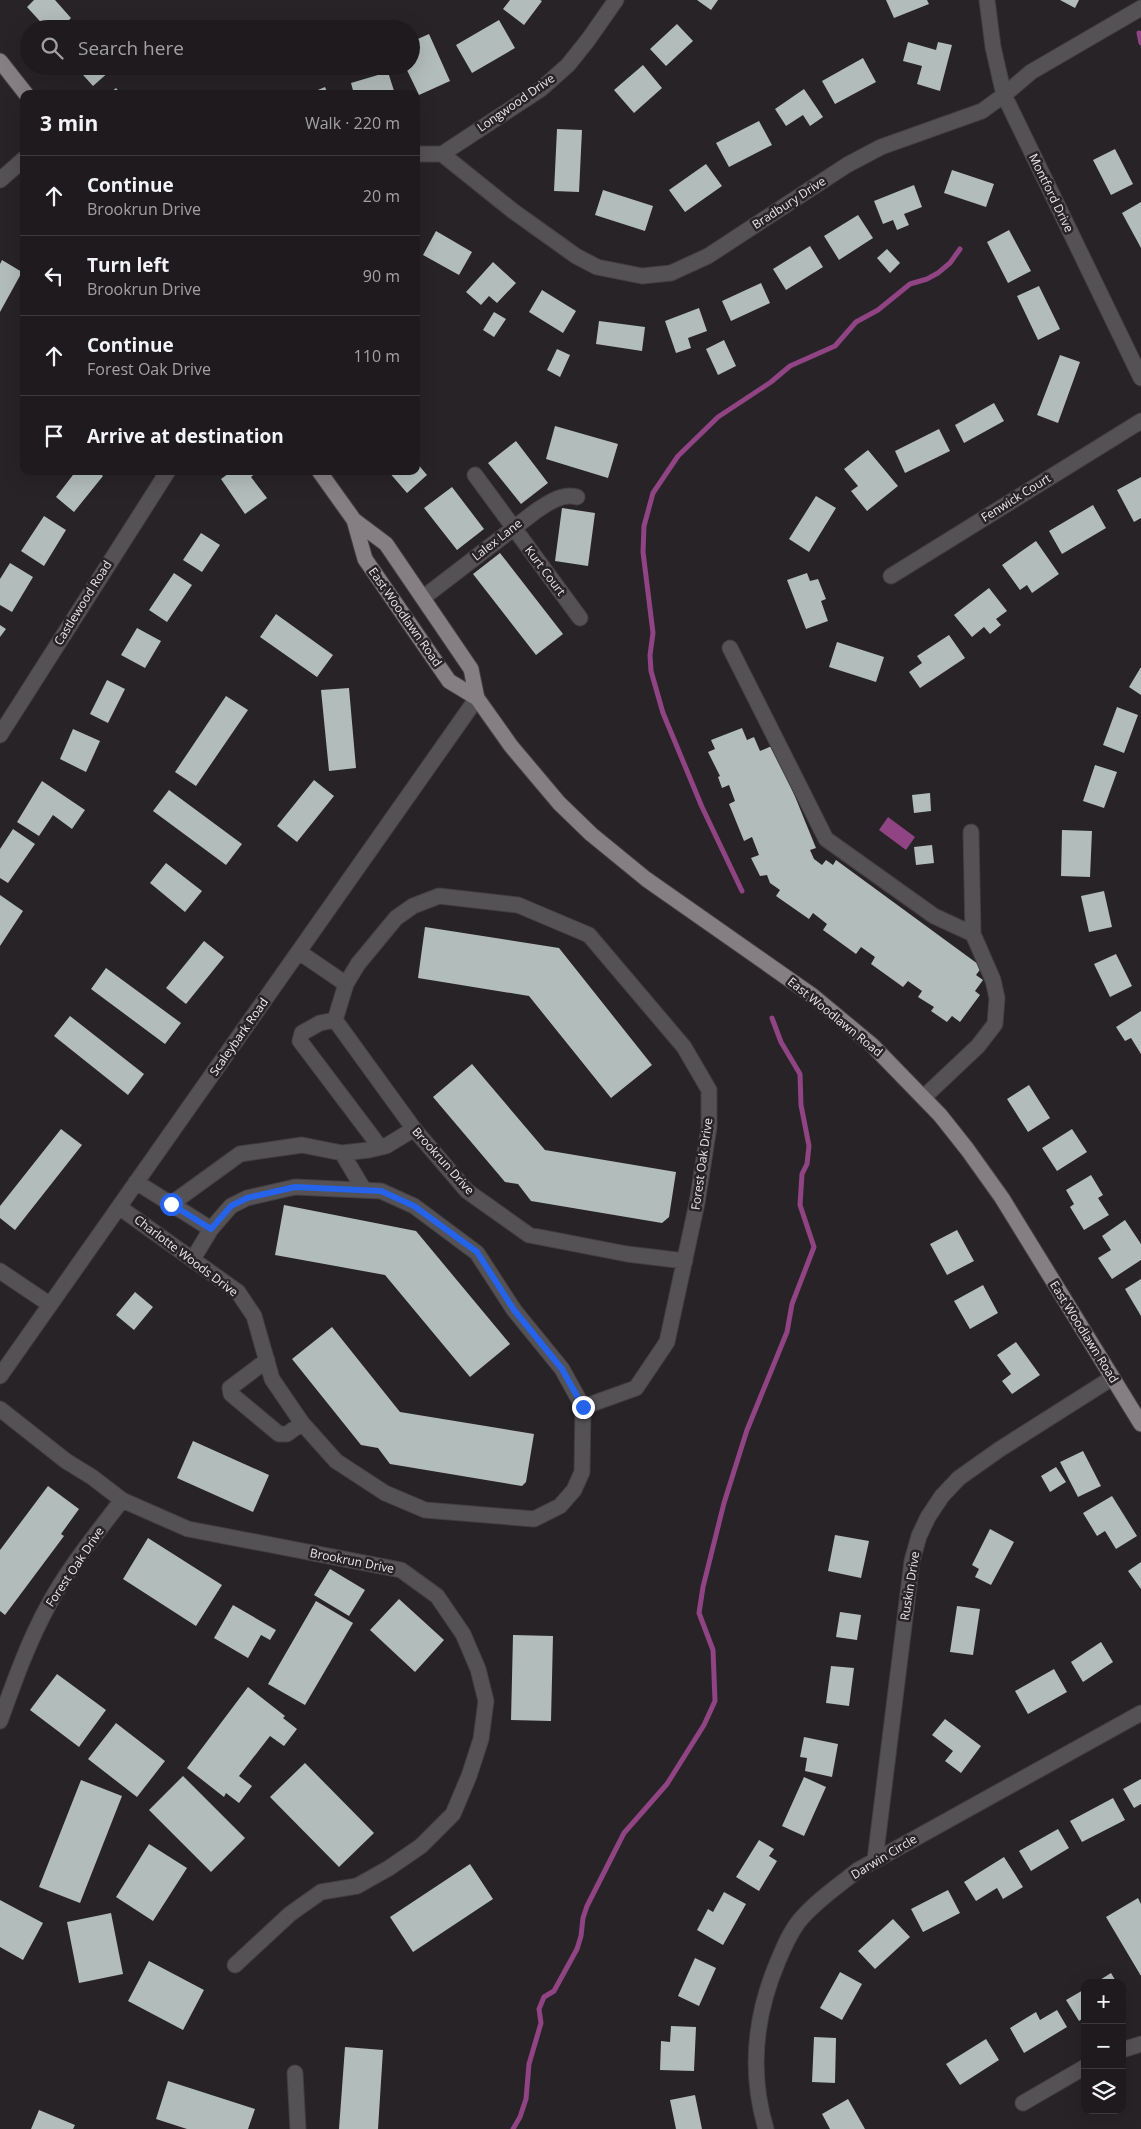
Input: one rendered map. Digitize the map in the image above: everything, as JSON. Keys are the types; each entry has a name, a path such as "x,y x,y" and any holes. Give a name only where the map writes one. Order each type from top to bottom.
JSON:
{"main road":[{"path":"0,61 23,90"},
{"name":"East Woodlawn Road","path":"322,475 354,520 386,544 424,597 471,669 477,698"},
{"name":"East Woodlawn Road","path":"354,520 364,559 449,682 477,698 529,769 559,803 591,834 646,879 694,915 813,996 872,1044 924,1097 967,1149 1002,1198 1141,1424"}],"street":[{"name":"Longwood Drive","path":"442,154 540,89 568,65 616,0"},
{"name":"Montford Drive","path":"987,0 993,47 1004,95 1141,378"},
{"name":"Bradbury Drive","path":"442,154 513,211 576,256 597,267 622,274 658,275 684,269 708,256 847,165 881,147 982,110 1004,95 1031,72 1141,8"},
{"path":"420,154 442,154"},
{"path":"0,180 20,162"},
{"name":"Fenwick Court","path":"891,576 1141,422"},
{"name":"Castlewood Road","path":"0,734 165,475"},
{"name":"Kurt Court","path":"475,475 580,618"},
{"name":"Lalex Lane","path":"424,597 552,500 570,495 577,497"},
{"path":"730,648 826,839 934,916 973,934"},
{"name":"Scaleybark Road","path":"0,1376 477,698"},
{"path":"924,1097 978,1046 995,1024 997,998 994,980 973,934 970,832"},
{"name":"Forest Oak Drive","path":"346,984 358,964 396,918 413,906 438,896 518,904 589,935 684,1047 709,1090 709,1127 697,1203 667,1342 636,1388 583,1407"},
{"path":"299,952 346,984 335,1020 320,1023 302,1033 300,1041 380,1147"},
{"name":"Brookrun Drive","path":"335,1020 414,1129 467,1191 529,1235 627,1254 685,1261"},
{"path":"171,1204 240,1154 302,1145 342,1153 386,1146 414,1129"},
{"path":"342,1153 364,1190"},
{"path":"136,1182 211,1229"},
{"path":"193,1259 211,1229 231,1206 247,1198 295,1187 381,1191 414,1206 477,1252 514,1310 562,1369 583,1407"},
{"name":"Charlotte Woods Drive","path":"119,1207 238,1292 254,1316 272,1379 302,1423 336,1461 385,1493 425,1510 534,1520 560,1506 574,1490 582,1472 583,1407"},
{"path":"0,1271 49,1304"},
{"path":"267,1360 230,1388 231,1394 279,1434 287,1434 302,1423"},
{"name":"Ruskin Drive","path":"875,1860 912,1561 919,1536 928,1517 942,1496 968,1471 1112,1378"},
{"name":"Brookrun Drive","path":"0,1409 66,1461 92,1476 122,1500 188,1529 402,1570 437,1596 463,1634 478,1669 486,1701 481,1739 469,1776 453,1814 421,1846 389,1868 357,1886 321,1892 290,1914 234,1965"},
{"name":"Forest Oak Drive","path":"0,1721 16,1677 49,1603 83,1552 122,1500"},
{"name":"Darwin Circle","path":"766,2129 757,2084 756,2037 772,1976 786,1942 799,1922 816,1904 858,1870 1141,1713"},
{"path":"1126,2049 1141,2044"},
{"path":"1023,2103 1082,2069"},
{"path":"295,2073 298,2129"}],"shaded area":[{"path":"888,817 915,837 906,850 879,830"}],"building":[{"path":"34,0 55,0 71,18 69,20 39,20 27,7"},
{"path":"510,0 542,1 524,25 503,9"},
{"path":"697,0 718,0 711,10"},
{"path":"886,0 927,0 929,4 894,18"},
{"path":"1060,0 1079,0 1075,8"},
{"path":"499,20 515,48 472,73 456,45"},
{"path":"677,24 693,41 666,66 650,49"},
{"path":"429,34 450,81 420,95 420,90 417,90 409,75 420,75 420,38"},
{"path":"908,42 936,50 938,42 952,45 940,91 917,84 922,66 903,61"},
{"path":"863,58 876,82 835,104 822,81"},
{"path":"643,65 662,88 634,113 614,90"},
{"path":"83,75 105,75 93,86"},
{"path":"378,75 389,75 394,90 353,90 351,83"},
{"path":"804,89 823,117 810,126 803,115 786,126 775,109"},
{"path":"759,121 772,145 729,167 716,143"},
{"path":"557,129 582,130 579,192 554,191"},
{"path":"1115,149 1133,184 1111,195 1093,160"},
{"path":"706,164 722,186 685,212 669,190"},
{"path":"952,170 994,184 986,207 944,193"},
{"path":"914,185 922,207 904,214 909,225 897,230 893,220 883,224 874,201"},
{"path":"603,190 653,206 645,231 595,215"},
{"path":"1141,202 1141,248 1122,213"},
{"path":"858,215 873,238 839,260 824,236"},
{"path":"1009,230 1031,271 1008,283 987,242"},
{"path":"436,231 472,252 459,275 423,255"},
{"path":"810,246 823,267 786,290 773,269"},
{"path":"887,249 900,263 890,273 877,258"},
{"path":"2,260 20,271 20,276 0,312 0,264"},
{"path":"493,262 516,283 497,303 489,296 481,305 466,292"},
{"path":"761,283 770,303 731,321 722,301"},
{"path":"1039,286 1060,329 1038,340 1017,296"},
{"path":"542,290 576,311 563,333 529,312"},
{"path":"699,308 707,331 688,338 691,348 676,353 665,321"},
{"path":"494,312 506,319 494,337 483,330"},
{"path":"599,321 645,327 642,351 596,344"},
{"path":"724,340 736,366 718,375 706,349"},
{"path":"557,349 570,355 560,377 547,370"},
{"path":"1060,355 1080,362 1058,423 1037,415"},
{"path":"994,403 1004,421 964,443 955,425"},
{"path":"555,426 618,444 608,478 546,459"},
{"path":"939,429 950,451 905,473 895,451"},
{"path":"516,441 548,483 521,504 488,463"},
{"path":"868,450 898,486 867,511 851,491 858,486 844,469"},
{"path":"420,467 427,475 407,493 391,475 420,475"},
{"path":"73,475 103,476 74,512 56,497"},
{"path":"226,475 253,475 251,477 267,498 245,514 221,479"},
{"path":"1141,477 1141,518 1134,522 1117,490"},
{"path":"452,487 484,529 457,550 424,508"},
{"path":"816,496 836,508 809,552 789,539"},
{"path":"1093,505 1106,528 1062,554 1049,531"},
{"path":"562,508 595,513 588,566 555,561"},
{"path":"44,516 66,530 44,566 21,551"},
{"path":"201,533 220,545 202,572 183,560"},
{"path":"1036,541 1059,574 1032,593 1027,585 1020,590 1002,565"},
{"path":"500,553 563,634 536,655 473,574"},
{"path":"10,563 33,577 12,612 0,605 0,579"},
{"path":"174,573 192,585 167,622 149,610"},
{"path":"807,573 810,581 818,579 826,599 821,601 828,621 806,629 787,580"},
{"path":"989,588 1007,611 996,619 1001,625 990,634 984,627 972,637 954,615"},
{"path":"276,614 333,655 317,677 260,637"},
{"path":"0,625 6,629 0,637"},
{"path":"137,628 161,641 145,668 121,655"},
{"path":"949,635 965,658 920,688 909,672 922,663 917,656"},
{"path":"837,642 884,657 876,682 829,667"},
{"path":"1141,667 1141,695 1129,687"},
{"path":"107,680 125,689 108,723 90,714"},
{"path":"349,688 356,768 329,771 321,690"},
{"path":"226,696 248,710 196,786 175,772"},
{"path":"1117,707 1138,715 1124,753 1103,745"},
{"path":"742,728 747,740 754,737 760,751 774,745 816,848 810,850 814,859 822,865 826,860 833,865 836,860 982,967 976,975 983,980 975,991 980,995 960,1022 952,1016 947,1022 931,1011 934,1007 918,997 922,991 908,981 903,987 871,964 875,957 861,947 856,954 823,930 827,924 813,913 809,919 776,896 780,890 770,883 767,875 760,876 751,858 759,855 752,837 744,841 729,804 735,801 729,785 722,788 718,777 720,776 708,752 715,749 711,740"},
{"path":"73,729 100,741 86,772 60,759"},
{"path":"1095,765 1117,772 1104,808 1083,801"},
{"path":"314,780 334,796 297,842 277,826"},
{"path":"42,781 85,810 72,829 53,815 39,836 17,822"},
{"path":"169,790 242,844 226,865 153,811"},
{"path":"930,793 931,811 914,813 912,795"},
{"path":"13,829 35,844 8,883 0,878 0,849"},
{"path":"1062,830 1092,831 1090,877 1061,876"},
{"path":"932,845 934,863 916,865 914,847"},
{"path":"166,863 202,891 185,912 150,883"},
{"path":"1104,891 1112,927 1089,932 1081,896"},
{"path":"0,895 23,911 0,946"},
{"path":"425,927 559,948 652,1065 611,1098 529,996 418,978"},
{"path":"204,941 224,957 186,1004 166,988"},
{"path":"1116,954 1132,986 1110,997 1094,964"},
{"path":"106,968 181,1023 165,1044 91,989"},
{"path":"1141,1011 1141,1054 1131,1038 1125,1041 1116,1027"},
{"path":"70,1016 144,1074 128,1095 54,1036"},
{"path":"472,1064 545,1150 676,1172 669,1217 662,1223 531,1201 518,1184 505,1182 433,1097"},
{"path":"1029,1085 1050,1118 1028,1132 1007,1099"},
{"path":"61,1129 82,1145 15,1230 0,1218 0,1206"},
{"path":"1072,1129 1087,1152 1057,1171 1042,1148"},
{"path":"1091,1175 1103,1195 1098,1198 1109,1215 1084,1230 1070,1207 1074,1204 1066,1190"},
{"path":"284,1205 416,1231 510,1344 470,1377 385,1275 275,1255"},
{"path":"1125,1220 1141,1244 1141,1260 1112,1279 1098,1258 1111,1250 1102,1236"},
{"path":"957,1230 974,1261 947,1275 930,1244"},
{"path":"1141,1279 1141,1316 1125,1289"},
{"path":"983,1285 998,1313 970,1329 954,1301"},
{"path":"135,1292 153,1307 134,1330 116,1315"},
{"path":"332,1327 400,1412 534,1434 526,1482 522,1486 390,1464 378,1448 361,1445 292,1359"},
{"path":"1016,1342 1040,1375 1012,1394 1002,1381 1011,1374 997,1355"},
{"path":"193,1441 269,1475 253,1512 177,1478"},
{"path":"1083,1451 1101,1486 1078,1497 1060,1462"},
{"path":"1056,1467 1066,1482 1050,1492 1041,1476"},
{"path":"48,1486 79,1509 61,1534 64,1536 5,1615 0,1611 0,1550"},
{"path":"1112,1496 1137,1536 1116,1549 1105,1531 1097,1536 1083,1513"},
{"path":"990,1529 1014,1542 991,1585 975,1577 979,1569 972,1565"},
{"path":"835,1535 869,1541 861,1578 828,1571"},
{"path":"148,1538 222,1585 196,1626 123,1579"},
{"path":"1141,1562 1141,1589 1128,1571"},
{"path":"330,1569 365,1590 349,1616 314,1595"},
{"path":"399,1599 444,1640 415,1672 370,1630"},
{"path":"316,1601 353,1623 305,1705 268,1684"},
{"path":"233,1605 276,1630 270,1640 261,1635 248,1658 214,1638"},
{"path":"957,1606 980,1609 973,1655 950,1652"},
{"path":"840,1612 861,1615 857,1640 836,1637"},
{"path":"513,1635 553,1636 551,1721 511,1720"},
{"path":"1101,1642 1113,1662 1083,1682 1071,1662"},
{"path":"831,1666 854,1668 849,1706 826,1703"},
{"path":"1054,1669 1067,1692 1028,1714 1015,1691"},
{"path":"57,1674 106,1710 79,1747 30,1710"},
{"path":"248,1687 285,1716 283,1718 297,1729 284,1746 270,1736 239,1776 252,1786 239,1803 226,1793 224,1797 187,1768"},
{"path":"945,1719 981,1746 961,1773 945,1761 953,1751 932,1735"},
{"path":"116,1723 165,1761 137,1797 88,1759"},
{"path":"804,1737 838,1744 832,1777 805,1771 807,1758 800,1757"},
{"path":"305,1763 374,1833 339,1867 270,1797"},
{"path":"183,1776 245,1838 211,1872 149,1810"},
{"path":"804,1777 826,1787 804,1836 782,1826"},
{"path":"1141,1779 1141,1804 1134,1808 1123,1789"},
{"path":"81,1780 122,1796 80,1903 39,1887"},
{"path":"1113,1798 1125,1820 1082,1842 1070,1821"},
{"path":"1058,1829 1069,1848 1031,1871 1019,1851"},
{"path":"759,1840 774,1849 769,1856 777,1861 759,1891 736,1877"},
{"path":"149,1844 187,1868 153,1921 116,1897"},
{"path":"1004,1857 1023,1887 1003,1899 997,1888 976,1901 964,1882"},
{"path":"470,1864 493,1899 413,1952 390,1917"},
{"path":"948,1890 960,1913 923,1932 911,1909"},
{"path":"724,1892 746,1904 723,1945 697,1930 708,1909 713,1912"},
{"path":"1138,1898 1141,1904 1141,1976 1106,1917"},
{"path":"0,1900 43,1923 23,1960 0,1947"},
{"path":"111,1913 123,1974 79,1983 67,1922"},
{"path":"893,1919 910,1937 875,1969 858,1951"},
{"path":"695,1958 716,1968 699,2006 678,1996"},
{"path":"149,1961 204,1990 183,2030 128,2001"},
{"path":"840,1972 862,1984 842,2020 820,2008"},
{"path":"1111,1973 1115,1979 1101,1979"},
{"path":"1081,1991 1081,2020 1079,2021 1066,2000"},
{"path":"1057,2010 1067,2027 1024,2053 1010,2028 1036,2012 1040,2020"},
{"path":"671,2026 696,2027 694,2071 660,2070 661,2041 670,2042"},
{"path":"814,2037 836,2038 835,2083 812,2082"},
{"path":"986,2039 999,2060 960,2085 946,2064"},
{"path":"345,2047 383,2050 378,2129 339,2129"},
{"path":"168,2081 255,2109 248,2129 187,2129 156,2119"},
{"path":"695,2095 702,2129 676,2129 670,2100"},
{"path":"848,2099 865,2129 830,2129 822,2114"},
{"path":"39,2110 75,2125 73,2129 31,2129"}],"waterway":[{"path":"1139,33 1141,43"},
{"path":"742,891 702,807 663,713 651,671 650,655 653,633 643,552 644,526 653,493 678,456 718,417 771,382 790,366 835,346 856,322 878,310 910,284 927,279 938,273 950,263 960,249"},
{"path":"513,2129 520,2117 526,2099 529,2064 541,2023 539,2009 544,1997 554,1991 577,1949 587,1906 624,1833 667,1784 704,1725 715,1701 713,1650 699,1613 703,1587 724,1503 747,1430 787,1332 792,1304 814,1247 800,1205 802,1174 807,1164 809,1146 801,1105 800,1074 781,1042 772,1018"}],"route":[{"path":"171,1204 211,1229 231,1206 247,1198 295,1187 381,1191 414,1206 477,1252 514,1310 562,1369 583,1407"}]}
